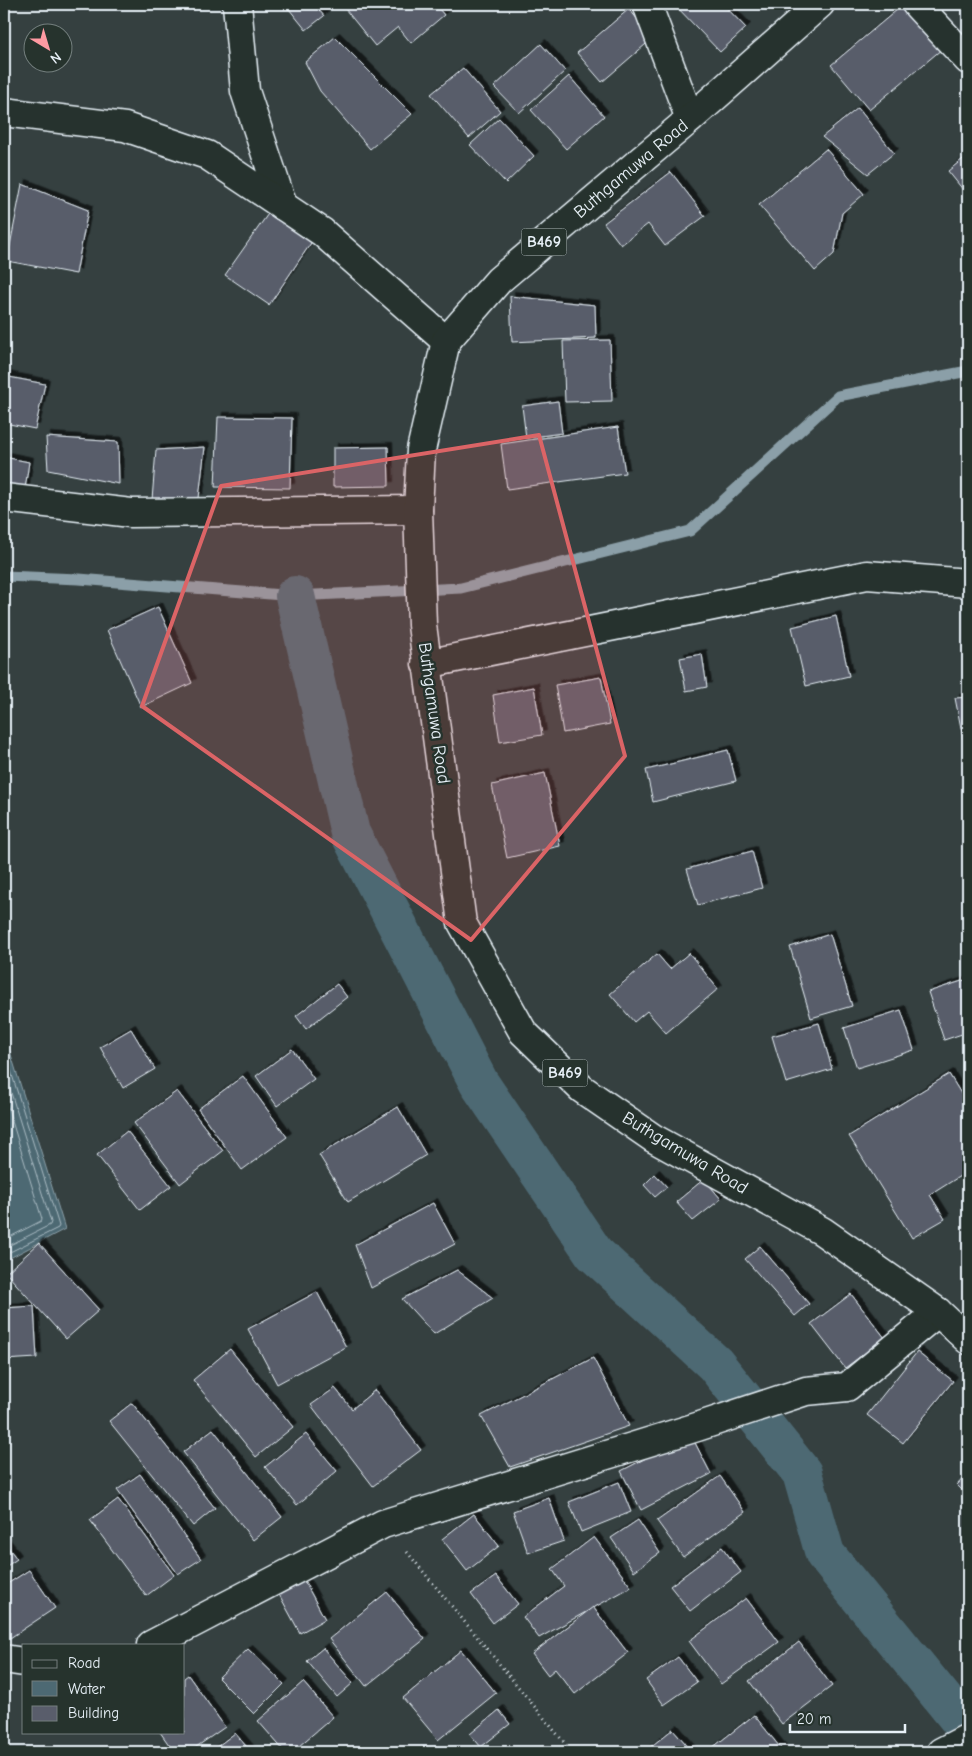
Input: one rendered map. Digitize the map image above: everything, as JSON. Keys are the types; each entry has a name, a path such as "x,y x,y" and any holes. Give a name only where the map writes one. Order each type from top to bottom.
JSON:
{"street":[{"path":"237,4 245,91 283,206"},
{"path":"647,4 690,120"},
{"name":"Buthgamuwa Road","path":"820,4 690,120 499,280 446,341 421,450 418,510 422,625 426,664 462,923 523,1032 582,1089 653,1138 822,1232 938,1312 968,1340"},
{"path":"916,4 968,60"},
{"path":"4,112 125,127 206,155 322,232 446,341"},
{"path":"4,498 131,513 418,510"},
{"path":"426,664 867,575 968,583"},
{"path":"153,1644 383,1524 697,1427 806,1391 847,1386 938,1312"},
{"path":"4,1659 22,1662"},
{"path":"941,1752 968,1738"}],"path":[{"path":"383,1524 572,1752"}],"highlighted area":[{"path":"539,435 625,756 471,940 142,706 221,486"}],"water":[{"path":"4,1032 65,1229 4,1261"}],"building":[{"path":"285,4 314,4 324,16 306,30"},
{"path":"341,4 435,4 444,15 411,43 398,27 375,46"},
{"path":"674,4 723,4 746,28 720,52"},
{"path":"904,4 942,49 869,110 831,65"},
{"path":"629,9 653,38 602,82 577,53"},
{"path":"335,37 412,114 370,149 320,91 305,62"},
{"path":"541,44 565,71 519,113 494,87"},
{"path":"463,68 500,111 469,138 431,94"},
{"path":"569,76 604,116 566,149 531,110"},
{"path":"858,108 894,153 868,174 822,137"},
{"path":"499,118 534,156 506,183 470,145"},
{"path":"826,149 864,194 842,213 834,254 815,271 759,205"},
{"path":"968,155 968,196 948,171"},
{"path":"671,172 705,216 665,246 648,224 621,245 604,223"},
{"path":"22,184 88,210 76,274 7,261"},
{"path":"270,211 313,240 269,305 225,275"},
{"path":"510,296 595,305 596,338 512,342"},
{"path":"610,340 612,401 565,402 563,341"},
{"path":"4,376 45,384 35,429 4,423"},
{"path":"558,401 562,433 526,438 522,406"},
{"path":"218,417 292,418 290,488 215,487"},
{"path":"618,427 625,473 507,489 501,444"},
{"path":"46,437 118,442 119,484 48,470"},
{"path":"205,447 199,498 152,500 156,450"},
{"path":"388,447 389,486 333,487 333,448"},
{"path":"4,457 29,462 25,489 4,490"},
{"path":"158,607 192,683 141,707 107,630"},
{"path":"836,616 849,676 806,686 792,627"},
{"path":"702,654 707,687 686,691 680,658"},
{"path":"601,677 610,724 563,733 555,685"},
{"path":"534,687 542,735 500,742 493,695"},
{"path":"968,697 968,763 955,698"},
{"path":"728,750 736,781 653,802 646,770"},
{"path":"545,773 560,846 507,858 492,785"},
{"path":"752,851 762,888 698,905 687,869"},
{"path":"830,934 852,1006 811,1018 790,947"},
{"path":"689,953 718,989 666,1033 647,1011 634,1022 610,994 657,954 670,969"},
{"path":"968,979 968,1032 944,1040 928,992"},
{"path":"337,984 347,997 306,1029 296,1016"},
{"path":"901,1010 914,1050 857,1068 844,1028"},
{"path":"819,1023 832,1069 786,1083 772,1036"},
{"path":"131,1029 155,1069 123,1088 100,1047"},
{"path":"292,1049 314,1079 277,1106 256,1076"},
{"path":"949,1074 968,1105 968,1171 930,1195 945,1219 912,1238 849,1136"},
{"path":"243,1076 287,1137 242,1170 198,1109"},
{"path":"177,1091 223,1151 180,1184 134,1123"},
{"path":"398,1107 426,1155 348,1202 319,1155"},
{"path":"127,1131 171,1186 140,1210 97,1155"},
{"path":"655,1174 667,1187 655,1197 644,1185"},
{"path":"704,1179 721,1199 693,1221 676,1202"},
{"path":"433,1203 455,1244 371,1288 355,1245"},
{"path":"39,1243 99,1310 66,1339 6,1273"},
{"path":"760,1246 809,1304 795,1316 745,1259"},
{"path":"457,1270 493,1298 434,1334 402,1299"},
{"path":"317,1292 346,1347 277,1384 248,1329"},
{"path":"851,1294 885,1338 845,1368 811,1324"},
{"path":"34,1306 37,1358 4,1360 4,1308"},
{"path":"230,1349 293,1427 256,1457 193,1380"},
{"path":"917,1352 953,1381 903,1443 867,1415"},
{"path":"593,1358 629,1426 510,1467 481,1416"},
{"path":"335,1388 352,1409 375,1390 421,1450 373,1486 311,1405"},
{"path":"132,1403 215,1508 193,1526 109,1421"},
{"path":"213,1429 282,1517 253,1540 183,1452"},
{"path":"306,1434 337,1471 297,1505 265,1467"},
{"path":"691,1435 711,1474 641,1510 621,1471"},
{"path":"968,1473 968,1496 957,1485"},
{"path":"140,1474 201,1559 178,1574 117,1490"},
{"path":"720,1476 745,1512 683,1557 657,1521"},
{"path":"619,1482 631,1512 581,1532 569,1502"},
{"path":"549,1498 564,1541 528,1553 513,1511"},
{"path":"118,1499 174,1575 146,1596 90,1520"},
{"path":"474,1514 499,1546 467,1571 442,1539"},
{"path":"638,1520 660,1553 634,1571 611,1538"},
{"path":"594,1537 631,1587 539,1638 523,1617 564,1586 552,1569"},
{"path":"4,1542 17,1559 4,1568"},
{"path":"722,1547 741,1572 690,1611 670,1586"},
{"path":"29,1570 55,1608 10,1638 4,1628 4,1586"},
{"path":"300,1573 325,1619 300,1633 275,1587"},
{"path":"496,1576 518,1604 493,1623 471,1594"},
{"path":"387,1592 425,1639 366,1686 329,1639"},
{"path":"746,1598 779,1642 721,1684 689,1641"},
{"path":"593,1607 628,1653 575,1694 555,1669 548,1675 532,1654"},
{"path":"799,1642 832,1686 782,1724 749,1681"},
{"path":"323,1648 353,1683 337,1697 307,1661"},
{"path":"248,1649 284,1684 254,1714 218,1678"},
{"path":"461,1650 496,1693 438,1740 403,1698"},
{"path":"678,1657 697,1682 664,1705 646,1680"},
{"path":"188,1675 225,1727 189,1752 174,1752 161,1734 185,1734 185,1677"},
{"path":"303,1682 333,1717 292,1752 285,1752 258,1721"},
{"path":"499,1710 510,1724 481,1747 470,1734"},
{"path":"754,1715 783,1751 707,1752"},
{"path":"673,1729 691,1750 689,1752 644,1752"},
{"path":"235,1733 251,1752 210,1752"}],"waterway":[{"path":"4,576 79,579 295,596 461,588 690,531 838,396 968,371"},
{"path":"295,596 350,833 479,1083 594,1253 715,1364 802,1473 825,1554 968,1730"}]}
